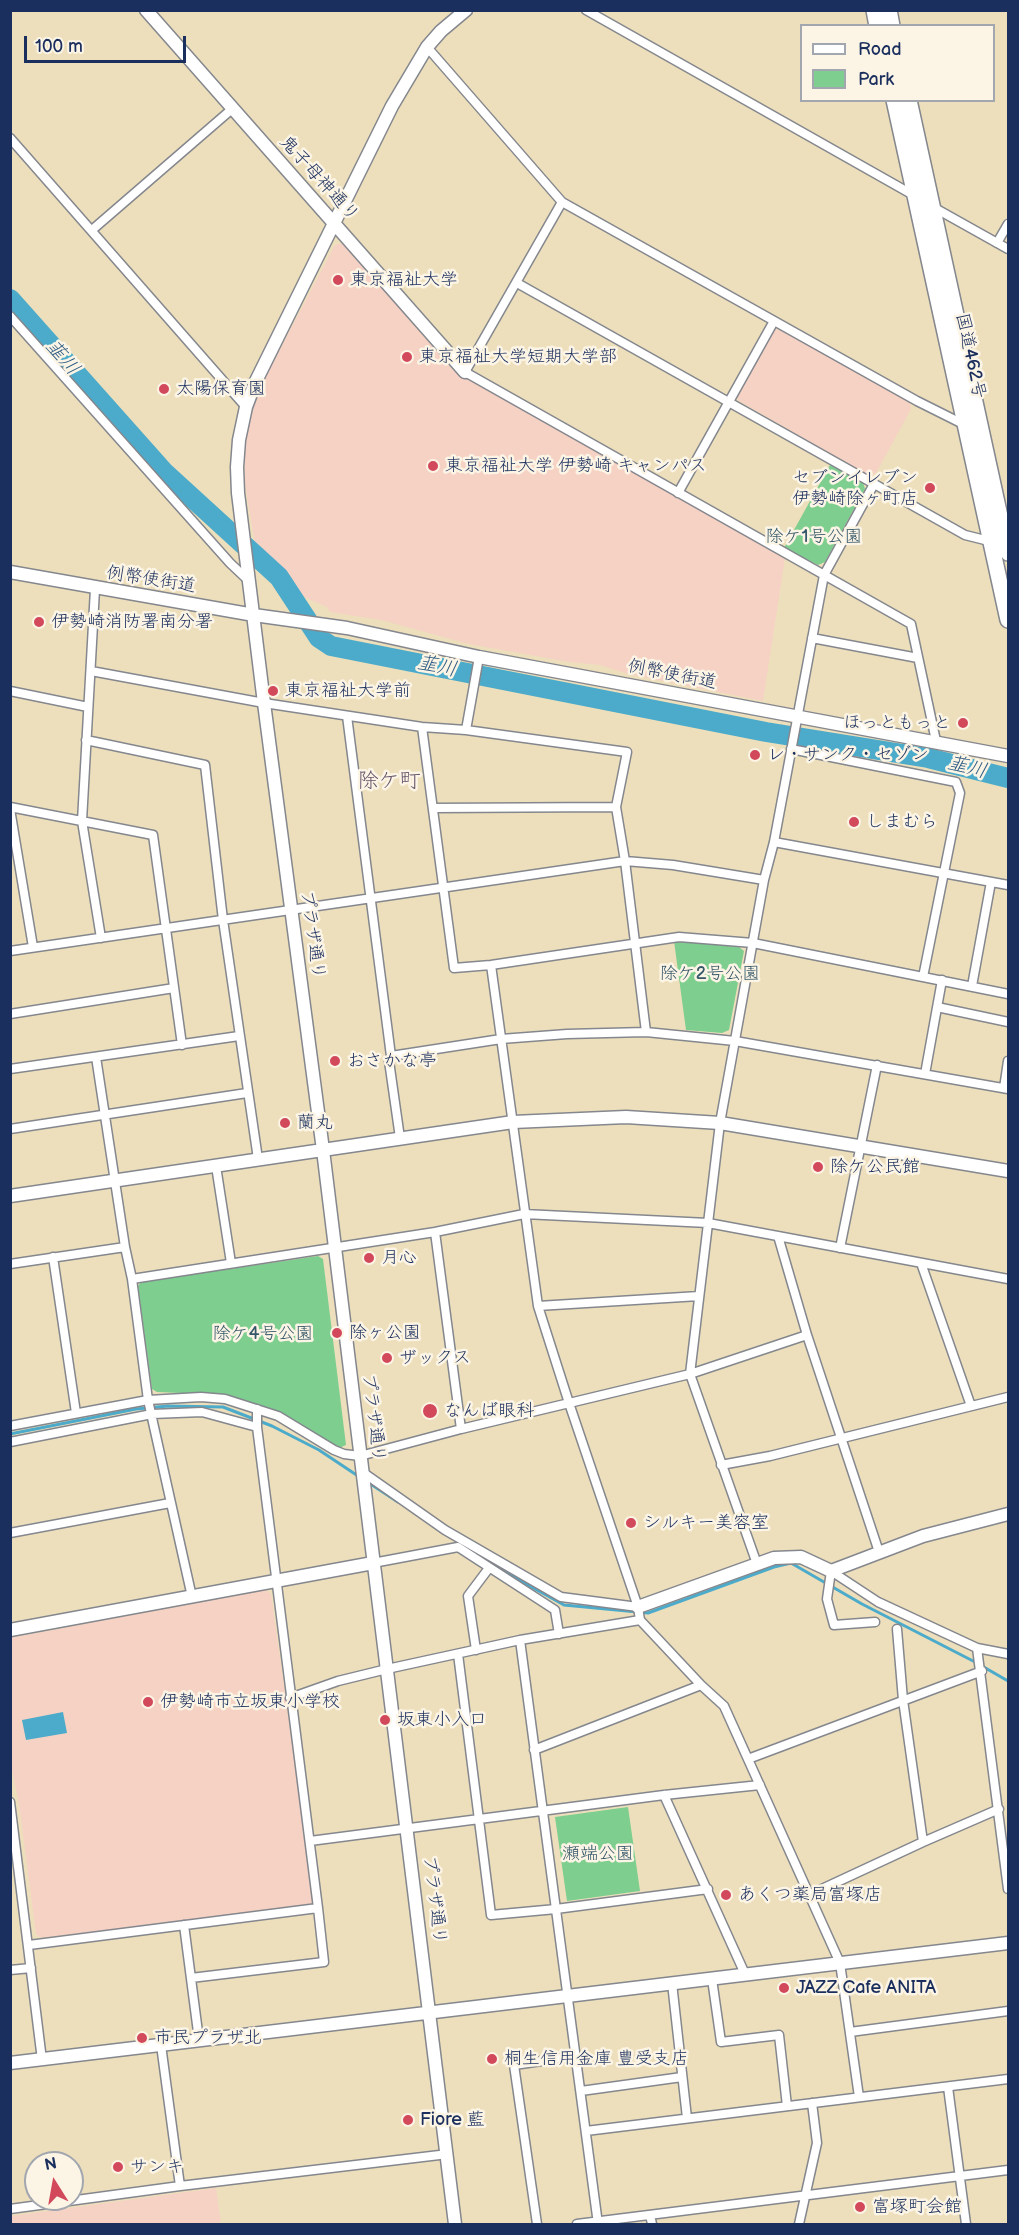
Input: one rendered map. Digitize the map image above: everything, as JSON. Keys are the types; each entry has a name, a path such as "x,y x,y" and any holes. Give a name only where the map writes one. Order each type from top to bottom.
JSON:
{"highway":[{"name":"国道462号","path":"894,102 1008,620"},
{"name":"国道462号","path":"909,102 1008,548"}],"street":[{"name":"鬼子母神通り","path":"146,10 465,372"},
{"name":"プラザ通り","path":"455,2224 333,1247 323,1150 264,703 238,493 237,466 239,440 246,407 255,382 335,225 392,106 428,47 441,31 466,10"},
{"path":"586,10 915,196"},
{"path":"428,47 562,202 917,401 966,425"},
{"path":"92,230 232,109"},
{"path":"10,138 246,407"},
{"path":"562,202 465,372 911,624 936,741"},
{"path":"933,207 1008,249"},
{"path":"997,243 1008,224"},
{"path":"517,283 965,535 1008,548"},
{"path":"10,316 230,563 250,581"},
{"path":"678,493 774,321"},
{"path":"758,1564 690,1374 720,1123 764,880 774,842 824,575 874,484"},
{"name":"例幣使街道","path":"10,572 95,589 330,626 796,718 936,741 1008,756"},
{"path":"95,589 82,821 100,938"},
{"path":"812,638 918,658"},
{"path":"466,730 479,657"},
{"path":"91,671 347,716 627,752 616,807 646,1032"},
{"path":"10,691 88,707"},
{"path":"347,716 392,1056 389,1061 400,1138"},
{"path":"422,727 454,969 679,937 753,943 1008,994"},
{"path":"86,741 205,765 223,920 258,1159"},
{"path":"791,749 956,782 960,793 923,977"},
{"path":"433,808 616,807"},
{"path":"33,947 10,808 153,835 182,1044"},
{"path":"774,842 1008,885"},
{"path":"10,951 371,896 625,861 673,865 764,880"},
{"path":"972,986 991,882"},
{"path":"491,965 538,1306 568,1403 639,1614 700,1685 724,1706 840,1963 860,2097"},
{"path":"926,1074 942,980"},
{"path":"10,1014 174,988"},
{"path":"938,1007 1008,1022"},
{"path":"392,1056 501,1039 567,1034 646,1032 735,1041 1006,1089 1008,1061"},
{"path":"10,1069 239,1036"},
{"path":"96,1057 124,1247 132,1279 148,1400 192,1597"},
{"path":"840,1248 878,1065"},
{"path":"10,1129 247,1093"},
{"path":"10,1197 513,1122 626,1117 720,1123 1008,1171"},
{"path":"216,1166 231,1263"},
{"path":"132,1279 435,1232 524,1214 708,1223 1008,1280"},
{"path":"435,1232 460,1429"},
{"path":"778,1236 807,1335 879,1552"},
{"path":"10,1264 124,1247"},
{"path":"52,1257 76,1413"},
{"path":"921,1263 971,1406"},
{"path":"538,1306 699,1296"},
{"path":"10,1426 148,1400 201,1397 225,1399 278,1416 334,1450 360,1456 460,1429 690,1374 807,1335"},
{"path":"721,1465 1008,1397"},
{"path":"191,1978 324,1962 257,1427 257,1409"},
{"path":"10,1443 152,1414 202,1412 257,1427"},
{"path":"362,1471 445,1530 561,1597 639,1614"},
{"path":"10,1533 170,1503"},
{"path":"831,1571 923,1536 1008,1514"},
{"path":"10,1630 458,1547 555,1611 559,1634"},
{"path":"290,1698 338,1681 387,1669 520,1640 559,1634 639,1614 774,1558 801,1557 831,1571 878,1602 977,1648 1008,1654"},
{"path":"476,1650 468,1596 489,1568"},
{"path":"831,1571 827,1599 834,1625 875,1622"},
{"path":"897,1629 903,1700 923,1842"},
{"path":"520,1640 598,2223"},
{"path":"977,1648 982,1671 1008,1889"},
{"path":"458,1654 491,1915 708,1889"},
{"path":"748,1759 982,1671"},
{"path":"534,1750 700,1685"},
{"path":"310,1841 664,1795 760,1785"},
{"path":"664,1795 745,1974"},
{"path":"10,1802 42,2060"},
{"path":"809,1895 999,1809"},
{"path":"29,1945 318,1908"},
{"path":"184,1925 199,2040"},
{"path":"10,2063 1008,1942"},
{"path":"10,1970 31,1968"},
{"path":"712,1978 721,2042 778,2035 787,2106"},
{"path":"672,1983 687,2118"},
{"path":"850,2032 1008,2011"},
{"path":"160,2045 180,2186"},
{"path":"537,2224 514,2065 576,2056"},
{"path":"580,2091 682,2077"},
{"path":"586,2131 1008,2079"},
{"path":"948,2087 966,2224"},
{"path":"799,2224 817,2143 812,2103"},
{"path":"10,2209 448,2154"},
{"path":"578,2224 651,2220 804,2195 1008,2170"}],"shaded area":[{"name":"東京福祉大学 伊勢崎 キャンパス","path":"343,243 453,370 785,558 763,701 628,674 600,665 569,662 469,644 381,620 330,612 327,607 299,595 267,553 255,544 245,485 245,448 249,422 260,387 335,245"},
{"path":"781,329 910,401 911,409 876,473 868,475 739,401 737,396 774,330"},
{"name":"伊勢崎市立坂東小学校","path":"265,1590 271,1594 314,1900 309,1906 41,1938 36,1934 19,1804 11,1766 10,1638"},
{"path":"216,2188 221,2224 11,2224 11,2216 48,2211 84,2211 84,2206"}],"green space":[{"name":"除ケ1号公園","path":"830,465 863,482 865,489 825,562 818,565 784,548"},
{"name":"除ケ2号公園","path":"674,941 739,947 744,951 729,1030 722,1033 686,1030"},
{"name":"除ケ4号公園","path":"318,1256 323,1259 346,1445 339,1448 281,1414 228,1395 157,1392 152,1389 138,1286 141,1282"},
{"name":"瀬端公園","path":"628,1807 640,1891 567,1901 555,1817"}],"water":[{"path":"63,1712 67,1733 26,1740 22,1720"}],"waterway":[{"name":"韮川","path":"10,299 164,472 279,577 319,638 331,646 766,732 928,758 1008,778"},
{"path":"10,1434 136,1409 168,1406 223,1407 272,1426 319,1450 358,1476"},
{"path":"369,1483 398,1502"},
{"path":"464,1545 501,1570 564,1605 648,1613 774,1567 791,1563 862,1604 977,1663"},
{"path":"982,1666 1008,1681"}],"place":[{"name":"東京福祉大学","path":"338,280"},
{"name":"東京福祉大学短期大学部","path":"407,357"},
{"name":"太陽保育園","path":"164,389"},
{"name":"東京福祉大学 伊勢崎 キャンパス","path":"433,466"},
{"name":"セブンイレブン 伊勢崎除ヶ町店","path":"930,488"},
{"name":"伊勢崎消防署南分署","path":"39,622"},
{"name":"東京福祉大学前","path":"273,691"},
{"name":"ほっともっと","path":"963,723"},
{"name":"レ・サンク・セゾン","path":"755,755"},
{"name":"しまむら","path":"854,822"},
{"name":"おさかな亭","path":"335,1061"},
{"name":"蘭丸","path":"285,1123"},
{"name":"除ケ公民館","path":"818,1167"},
{"name":"月心","path":"369,1258"},
{"name":"除ヶ公園","path":"337,1333"},
{"name":"ザックス","path":"387,1358"},
{"name":"なんば眼科","path":"430,1411"},
{"name":"シルキー美容室","path":"631,1523"},
{"name":"伊勢崎市立坂東小学校","path":"148,1702"},
{"name":"坂東小入口","path":"385,1720"},
{"name":"あくつ薬局富塚店","path":"726,1895"},
{"name":"JAZZ Cafe ANITA","path":"784,1988"},
{"name":"市民プラザ北","path":"142,2038"},
{"name":"桐生信用金庫 豊受支店","path":"492,2059"},
{"name":"Fiore 藍","path":"408,2120"},
{"name":"サンキ","path":"118,2167"},
{"name":"富塚町会館","path":"860,2207"}],"district":[{"name":"除ケ町","path":"389,782"}]}
